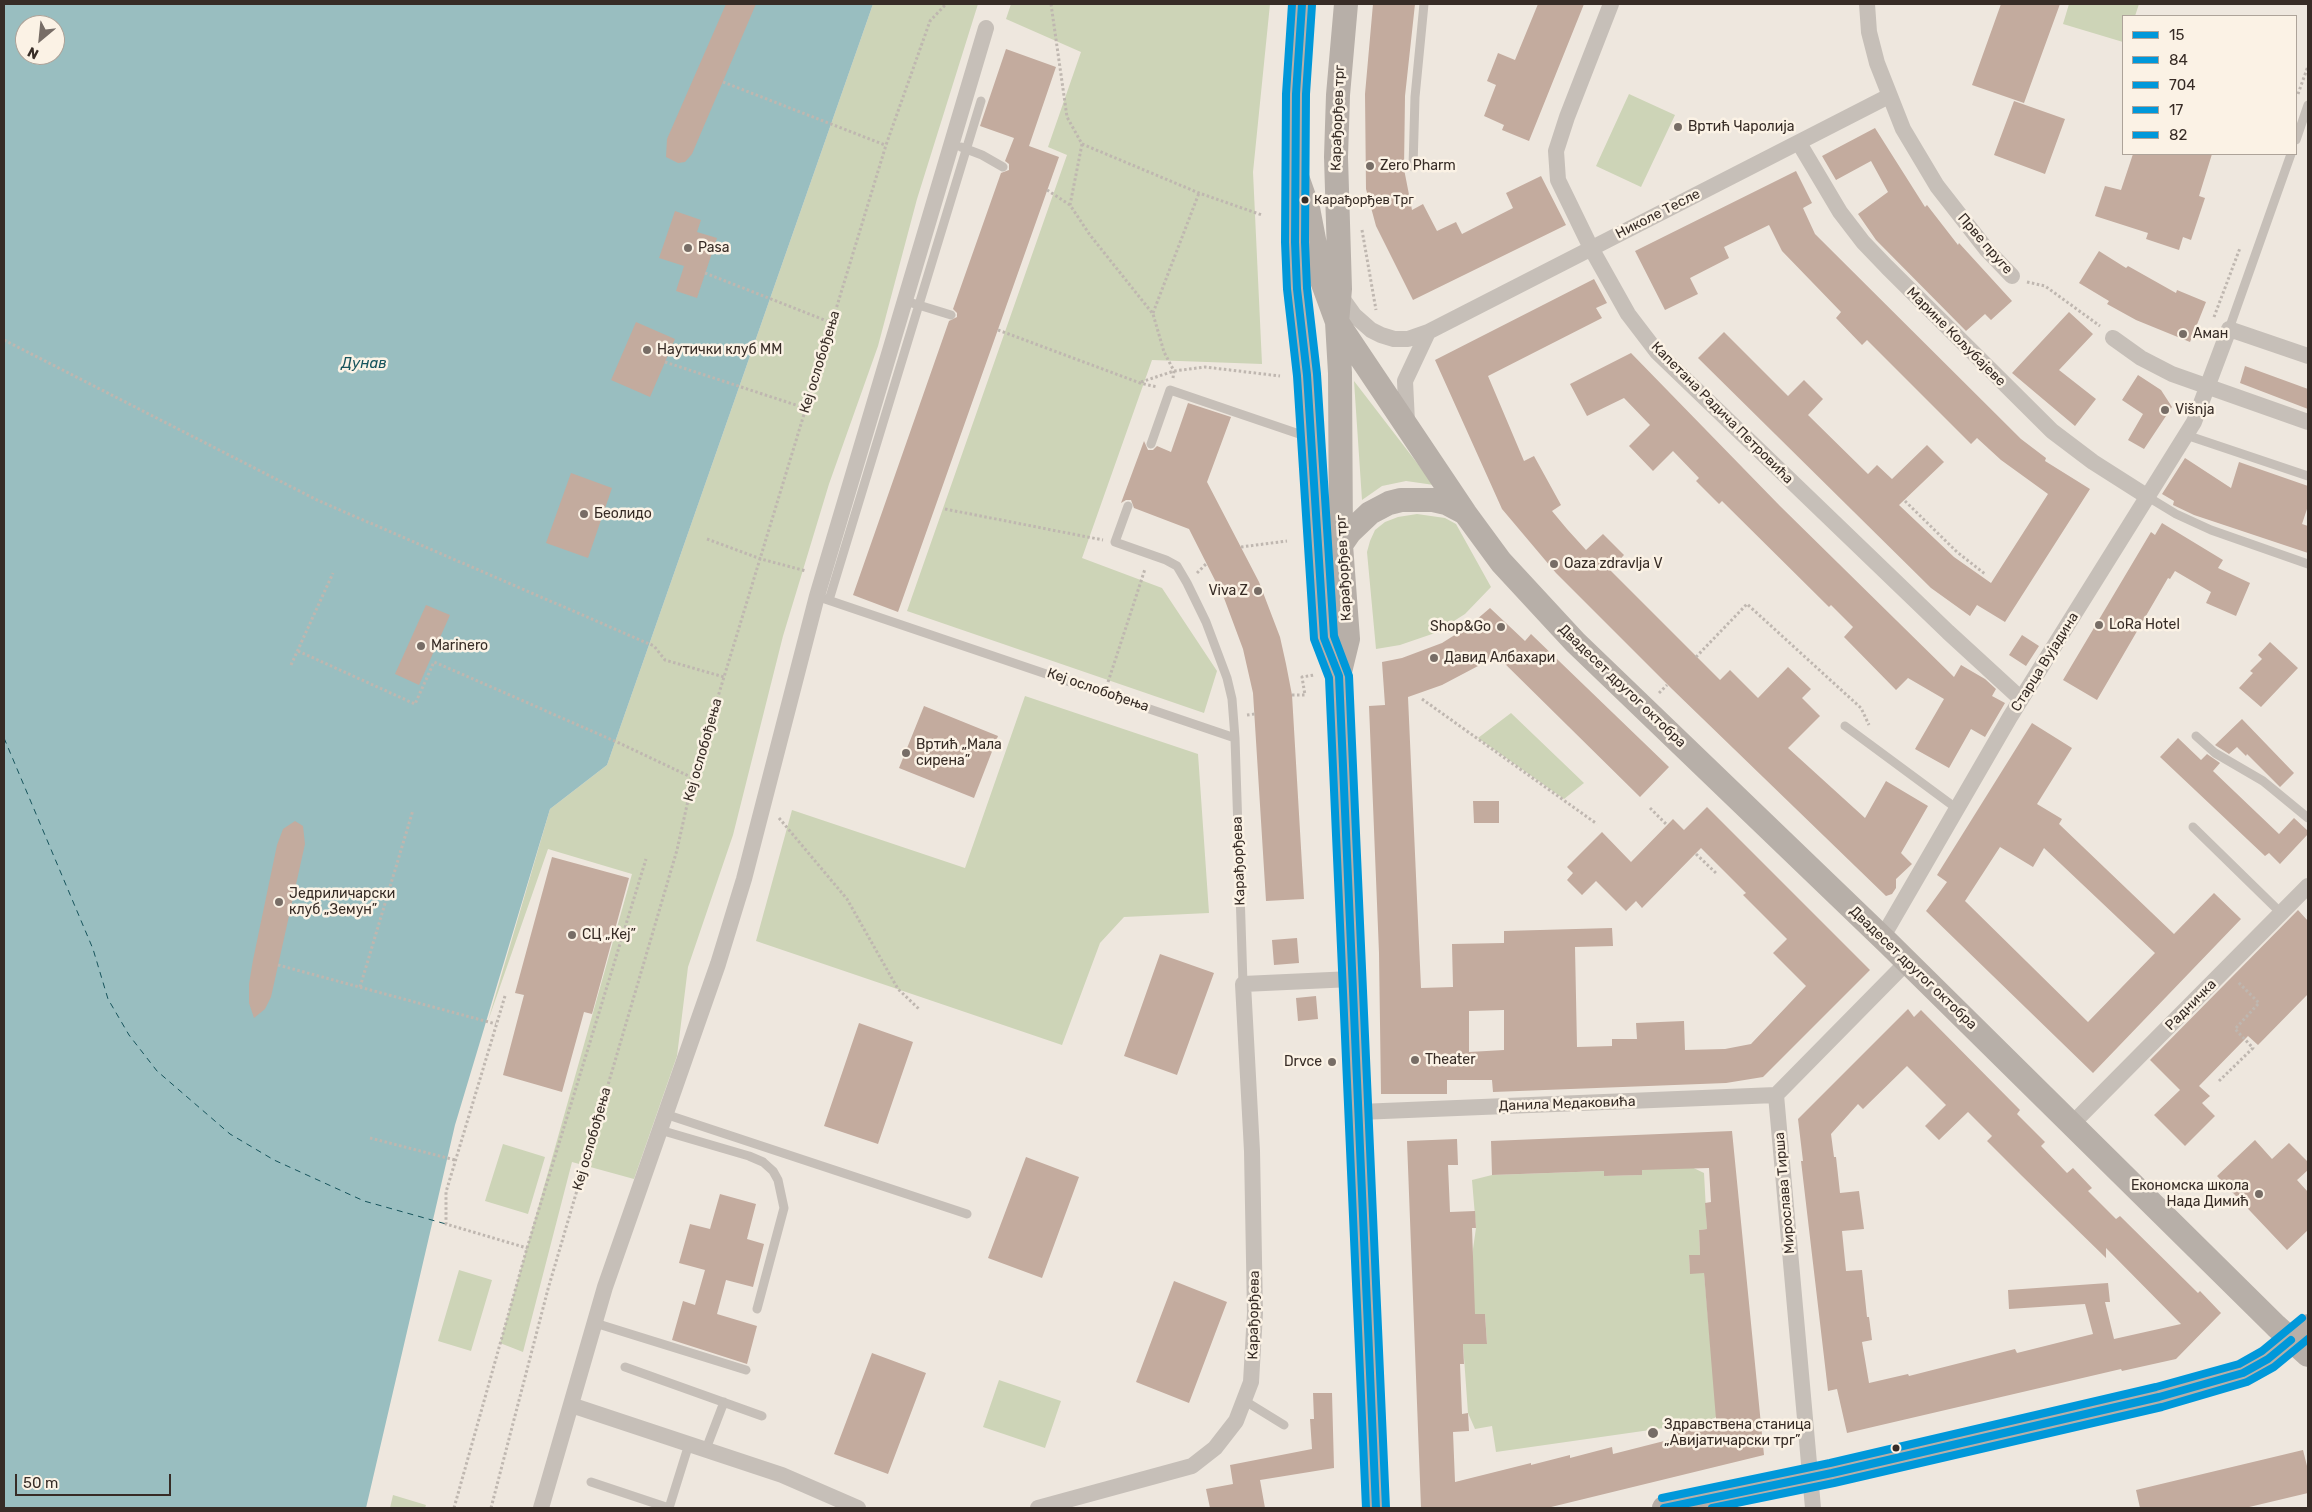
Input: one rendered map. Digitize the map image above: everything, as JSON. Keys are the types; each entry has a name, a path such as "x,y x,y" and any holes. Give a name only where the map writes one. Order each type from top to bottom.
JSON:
{"main road":[{"name":"Карађорђев трг","path":"1302,4 1296,94 1294,219 1297,289 1311,438 1324,638 1339,676"},
{"name":"Карађорђев трг","path":"1339,676 1348,639 1341,545 1337,322 1340,289 1336,157 1338,95 1346,4"},
{"path":"1295,171 1308,208 1322,281 1337,322 1466,513"},
{"path":"1341,545 1350,532 1370,513 1389,503 1401,500 1433,500 1446,503 1466,513"},
{"name":"Двадесет другог октобра","path":"1466,513 1518,581 1593,659 2072,1124 2302,1340"},
{"path":"1339,676 1376,1508"},
{"path":"1664,1508 1811,1477 2185,1390 2243,1372 2302,1340"}],"street":[{"name":"Капетана Радича Петровића","path":"1611,4 1556,151 1558,180 1591,248 1628,314 1657,352 1948,632 2021,699"},
{"name":"Прве пруге","path":"1867,4 1873,47 1889,96 1903,129 1936,186 1987,250 2012,276"},
{"path":"541,1508 608,1277 718,964 744,879 764,802 823,598 823,576 912,303 958,146 986,28"},
{"name":"Николе Тесле","path":"1340,289 1344,301 1354,315 1371,330 1394,339 1408,339 1428,332 1889,96"},
{"name":"Марине Кољубајеве","path":"1799,143 1840,212 1887,268 2052,431 2093,462 2148,498"},
{"path":"2208,388 2229,330 2308,356"},
{"path":"1408,428 1404,381 1428,332"},
{"path":"2113,338 2153,364 2208,388 2308,422"},
{"name":"Старца Вујадина","path":"1882,938 2021,699 2186,435 2198,413 2208,388"},
{"name":"Радничка","path":"2072,1124 2308,886"},
{"path":"1776,1095 1907,962"},
{"path":"1243,984 1352,978"},
{"name":"Карађорђева","path":"1038,1508 1192,1466 1210,1452 1229,1430 1245,1401 1252,1371 1255,1294 1252,1151 1243,984"},
{"name":"Данила Медаковића","path":"1359,1112 1776,1095"},
{"name":"Мирослава Тирша","path":"1776,1095 1813,1508"},
{"path":"571,1404 782,1475 858,1508"}],"lane":[{"path":"1413,167 1414,97 1424,4"},
{"path":"981,101 958,146 982,155 1004,167"},
{"path":"2297,137 2308,105"},
{"path":"2229,330 2291,155"},
{"path":"823,598 912,303 952,315"},
{"path":"1151,444 1170,390 1311,438"},
{"path":"2186,435 2308,476"},
{"path":"2148,498 2176,514 2211,530 2308,564"},
{"path":"1128,506 1116,542 1177,566 1206,622 1227,678 1232,699 1235,738"},
{"name":"Кеј ослобођења","path":"823,598 1105,692 1235,738"},
{"path":"1845,726 1956,808"},
{"path":"2196,736 2215,753 2263,781 2308,818"},
{"name":"Карађорђева","path":"1235,738 1243,984"},
{"path":"2193,827 2281,913"},
{"path":"665,1114 904,1191 967,1214"},
{"path":"660,1130 749,1156 763,1162 778,1180 784,1208 757,1309"},
{"path":"594,1322 746,1370"},
{"path":"625,1367 762,1416"},
{"path":"1245,1401 1284,1425"},
{"path":"706,1449 724,1402"},
{"path":"591,1482 670,1508 689,1444"}],"path":[{"name":"Кеј ослобођења","path":"491,1508 548,1289 678,850 693,778 886,145 930,21 946,4"},
{"path":"1051,4 1068,116 1082,144 1070,205"},
{"path":"2297,97 2308,66"},
{"path":"723,82 886,145"},
{"path":"1082,144 1199,193 1262,215"},
{"path":"1047,190 1070,205 1090,235 1153,314 1164,352 1174,371"},
{"path":"1153,314 1199,193"},
{"path":"1361,226 1376,311"},
{"path":"2210,326 2241,245"},
{"path":"705,273 832,324"},
{"name":"Прве пруге","path":"2012,276 2022,282 2045,286 2113,338"},
{"path":"998,330 1140,383 1170,390"},
{"path":"4,340 317,500 654,646 664,660 724,677"},
{"path":"665,362 743,386 805,408"},
{"path":"1140,383 1174,371 1205,367 1280,376"},
{"path":"1905,501 1957,552 1985,574"},
{"path":"945,509 1116,542"},
{"path":"707,539 761,559 823,576"},
{"path":"1241,547 1286,541"},
{"path":"1105,692 1150,554"},
{"path":"291,665 333,573"},
{"path":"1696,657 1747,604 1861,708 1883,754"},
{"path":"298,651 415,704 434,662 617,742 693,778"},
{"path":"1292,695 1305,694 1302,677 1314,676"},
{"path":"1422,698 1597,824"},
{"path":"764,802 847,898 898,989 920,1010"},
{"path":"1650,808 1667,825"},
{"path":"360,987 412,810"},
{"path":"1696,854 1717,874"},
{"path":"454,1508 526,1248 646,859"},
{"path":"278,965 496,1024"},
{"path":"2219,1081 2253,1048 2235,1029 2259,1003 2226,970"},
{"path":"505,996 446,1192 446,1224 526,1248"},
{"path":"370,1138 455,1160"}],"green space":[{"path":"873,4 978,4 917,199 878,346 829,484 783,636 733,835 688,967 677,1056 634,1179 572,1162 523,1352 500,1343 632,874 548,849 488,1021 550,809 607,765"},
{"path":"1011,4 1270,4 1253,172 1262,364 1152,360 1082,558 1162,588 1217,671 1204,713 907,611 1067,155 1048,147 1081,52 1006,19"},
{"path":"2069,4 2139,4 2135,15 2122,15 2122,42 2063,24"},
{"path":"1629,94 1675,115 1641,187 1596,166"},
{"path":"1354,381 1434,485 1406,481 1382,486 1362,500"},
{"path":"1417,514 1445,518 1456,524 1491,587 1465,614 1435,633 1400,645 1376,649 1367,552 1370,541 1375,530 1385,522 1398,517"},
{"path":"1025,696 1198,754 1209,913 1124,917 1100,943 1062,1045 756,941 792,810 965,868"},
{"path":"1511,713 1584,783 1564,799 1478,738"},
{"path":"503,1144 545,1157 528,1214 485,1201"},
{"path":"1679,1161 1704,1173 1707,1229 1699,1230 1700,1255 1689,1256 1690,1273 1704,1273 1717,1416 1712,1420 1671,1427 1496,1452 1492,1426 1475,1429 1468,1413 1463,1344 1487,1343 1485,1314 1469,1315 1476,1228 1472,1180 1492,1175 1604,1171 1604,1176 1642,1175 1642,1167"},
{"path":"459,1270 492,1280 471,1351 438,1341"},
{"path":"999,1380 1061,1401 1045,1448 983,1427"},
{"path":"393,1495 426,1505 425,1508 390,1508"}],"water":[{"name":"Дунав","path":"4,4 873,4 607,765 550,809 455,1125 366,1508 4,1508"}],"building":[{"path":"726,4 756,4 692,154 685,162 678,163 666,157 667,139"},
{"path":"1373,4 1415,4 1405,96 1404,169 1412,210 1423,204 1437,231 1456,222 1462,234 1513,208 1506,193 1541,176 1566,225 1413,300 1376,226 1366,189 1365,94"},
{"path":"1538,4 1584,4 1529,141 1502,130 1504,125 1484,116 1496,85 1487,81 1498,53 1515,60"},
{"path":"2001,4 2060,4 2024,103 1972,85"},
{"path":"1006,49 1056,67 1029,146 1059,157 898,612 853,595 949,321 957,317 957,313 953,309 1001,173 1009,170 1009,164 1005,161 1014,138 980,126"},
{"path":"2014,101 2065,119 2045,174 1994,155"},
{"path":"1875,128 1925,207 1927,205 1958,245 1959,243 2012,301 1991,320 1985,314 1966,331 1876,240 1858,214 1888,192 1871,161 1836,180 1822,156"},
{"path":"2133,155 2212,155 2199,196 2205,198 2191,240 2183,237 2179,250 2146,239 2148,233 2095,216 2105,186 2121,190"},
{"path":"1796,171 1812,203 1803,208 1815,234 2021,439 2046,458 2045,461 2090,489 2005,622 1977,605 1970,616 1931,588 1698,358 1724,332 1788,396 1804,380 1823,399 1808,415 1868,474 1877,465 1892,479 1927,445 1944,462 1899,505 1954,557 1991,583 2048,494 2001,460 1977,438 1971,444 1867,340 1862,345 1836,318 1841,312 1782,251 1769,225 1724,247 1729,258 1690,278 1698,294 1665,310 1635,251"},
{"name":"Pasa","path":"675,211 701,220 697,232 717,238 697,298 676,291 684,266 659,258"},
{"path":"2099,251 2126,268 2128,266 2176,293 2177,290 2206,302 2190,342 2136,320 2107,304 2109,301 2079,283"},
{"path":"1594,279 1607,303 1596,308 1602,318 1488,376 1524,461 1534,456 1561,505 1552,511 1567,529 1586,550 1603,534 1624,555 1610,570 1720,680 1730,670 1758,698 1788,667 1811,689 1802,698 1820,716 1788,748 1865,818 1886,781 1928,806 1901,853 1912,864 1896,879 1896,888 1892,894 1886,896 1672,689 1556,573 1502,509 1435,360"},
{"path":"2069,312 2093,334 2059,370 2096,399 2075,426 2012,373"},
{"name":"Наутички клуб ММ","path":"636,322 675,339 650,397 611,380"},
{"path":"1631,353 1780,506 1954,677 1961,665 1985,679 1996,689 1992,696 2005,703 1985,737 1971,729 1949,768 1915,749 1944,699 1908,678 1896,690 1844,637 1853,627 1831,605 1829,607 1722,501 1719,504 1696,481 1699,478 1673,451 1653,471 1629,446 1650,425 1624,398 1587,416 1570,384"},
{"path":"2245,366 2308,389 2308,409 2240,383"},
{"path":"2138,375 2161,390 2172,407 2144,449 2128,440 2143,414 2122,400"},
{"path":"1188,403 1231,417 1207,482 1259,582 1280,637 1292,695 1304,899 1266,901 1253,693 1243,649 1224,598 1189,529 1134,508 1131,500 1121,503 1144,441 1148,450 1153,450 1157,446 1171,452"},
{"path":"2185,458 2231,488 2239,462 2308,486 2308,506 2302,524 2308,526 2308,553 2194,515 2173,505 2174,501 2162,494"},
{"path":"571,473 612,488 588,558 546,543"},
{"path":"2162,523 2223,560 2218,568 2250,583 2236,616 2206,603 2211,592 2175,571 2170,579 2168,578 2097,700 2063,680 2151,532 2155,535"},
{"path":"426,605 450,615 419,685 395,674"},
{"path":"1490,608 1525,641 1531,634 1669,767 1640,797 1497,656 1442,685 1408,697 1421,988 1453,987 1452,944 1504,943 1504,931 1612,928 1613,946 1575,947 1577,1047 1612,1046 1612,1039 1637,1039 1636,1023 1684,1021 1685,1050 1725,1049 1751,1044 1806,986 1773,953 1787,939 1743,895 1746,893 1701,848 1642,908 1636,901 1626,911 1596,881 1582,895 1567,880 1573,873 1567,867 1602,832 1631,862 1673,819 1684,830 1707,807 1870,970 1763,1077 1726,1083 1493,1092 1492,1080 1447,1080 1447,1094 1381,1094 1379,953 1369,706 1385,705 1382,662 1402,658 1442,643 1469,626","holes":["1504,1010 1504,1050 1469,1052 1469,1011"]},
{"path":"2022,635 2039,646 2026,666 2009,655"},
{"path":"2270,642 2298,668 2261,707 2239,688 2253,673 2250,671 2262,659 2258,655"},
{"path":"924,706 998,736 974,798 899,768"},
{"path":"2242,719 2294,773 2280,787 2247,754 2246,756 2237,747 2229,754 2215,745"},
{"path":"2032,723 2072,748 2037,804 2062,819 2059,824 2174,934 2214,893 2241,919 2093,1073 1926,911 1947,882 1937,875","holes":["2000,847 2033,867 2044,848 2155,953 2088,1022 1965,901"]},
{"path":"2178,738 2201,760 2207,754 2220,763 2213,771 2279,834 2294,818 2308,831 2308,834 2280,864 2269,853 2265,856 2160,757"},
{"path":"1473,801 1499,801 1499,823 1474,823"},
{"name":"Једриличарски клуб „Земун”","path":"295,821 303,826 305,844 271,997 265,1009 254,1018 249,1003 249,984 253,960 277,845 283,829"},
{"name":"СЦ „Кеј”","path":"552,857 629,878 592,1014 584,1012 562,1092 503,1075 524,995 515,993"},
{"path":"2298,910 2308,921 2308,994 2258,1045 2248,1036 2199,1086 2210,1096 2202,1103 2215,1116 2185,1146 2154,1115 2180,1090 2150,1060"},
{"path":"1297,938 1299,963 1274,965 1272,940"},
{"path":"1160,954 1214,973 1177,1075 1124,1056"},
{"path":"1316,996 1318,1019 1298,1021 1296,998"},
{"path":"1908,1009 1914,1017 1921,1010 2020,1110 2017,1114 2045,1142 2041,1146 2067,1173 2073,1168 2092,1188 2088,1191 2116,1219 2120,1216 2198,1293 2200,1291 2221,1313 2176,1359 2122,1371 2121,1369 1847,1433 1837,1389 1828,1391 1801,1161 1803,1161 1798,1119","holes":["1907,1066 1946,1105 1925,1126 1939,1140 1968,1112 1992,1136 1987,1141 2021,1175 2106,1258 2106,1248 2181,1324 2114,1339 2105,1302 2110,1302 2108,1283 2008,1290 2009,1309 2085,1304 2093,1334 2017,1353 2015,1349 1909,1376 1908,1374 1869,1383 1862,1342 1872,1340 1869,1317 1867,1317 1862,1270 1846,1271 1842,1231 1864,1229 1859,1191 1840,1193 1831,1134 1858,1104 1863,1109"]},
{"path":"859,1023 913,1042 878,1144 824,1126"},
{"path":"1732,1131 1764,1455 1547,1508 1421,1508 1407,1141 1457,1139 1458,1165 1448,1165 1450,1212 1475,1211 1476,1228 1472,1228 1475,1314 1485,1314 1487,1344 1463,1344 1464,1364 1460,1364 1462,1414 1468,1413 1469,1431 1453,1432 1455,1482 1531,1463 1531,1465 1570,1455 1570,1458 1612,1447 1613,1454 1672,1439 1671,1427 1716,1419 1704,1273 1690,1274 1689,1255 1700,1255 1699,1230 1707,1229 1705,1203 1711,1202 1709,1168 1642,1170 1642,1175 1604,1176 1604,1171 1492,1175 1491,1141"},
{"name":"Економска школа Нада Димић","path":"2255,1140 2272,1159 2289,1143 2308,1162 2308,1170 2297,1180 2308,1192 2308,1230 2287,1250 2217,1176"},
{"path":"1026,1157 1079,1177 1042,1278 988,1258"},
{"path":"720,1194 756,1204 747,1239 764,1244 753,1287 726,1280 717,1314 757,1326 747,1364 672,1340 683,1301 695,1305 705,1270 679,1263 690,1224 710,1229"},
{"path":"1174,1281 1227,1302 1189,1403 1136,1382"},
{"path":"872,1353 926,1373 888,1474 834,1454"},
{"path":"1313,1393 1332,1393 1334,1468 1260,1480 1265,1508 1210,1508 1206,1489 1233,1484 1230,1465 1312,1449 1310,1419 1314,1419"},
{"path":"2303,1450 2308,1470 2308,1493 2245,1508 2140,1508 2136,1490"}],"ferry route":[{"path":"4,738 93,949 108,999 129,1035 157,1071 230,1134 274,1160 364,1201 446,1224"}],"transit line":[{"name":"84","path":"1292,4 1286,94 1285,242 1287,289 1297,376 1314,639 1329,678 1366,1508"},
{"name":"15","path":"1302,4 1296,94 1295,242 1297,289 1307,375 1324,638 1339,676 1376,1508"},
{"name":"704","path":"1312,5 1306,94 1305,242 1307,288 1317,374 1334,636 1349,676 1386,1508"},
{"name":"82","path":"1662,1498 1830,1463 2156,1387 2239,1364 2262,1351 2302,1318"},
{"name":"17","path":"1712,1508 1834,1483 2162,1407 2247,1382 2274,1367 2308,1339"},
{"name":"15","path":"1664,1508 1832,1473 2159,1397 2243,1373 2268,1359 2291,1340"}],"place":[{"name":"Вртић Чаролија","path":"1678,127"},
{"name":"Zero Pharm","path":"1370,166"},
{"name":"Карађорђев Трг","path":"1305,200"},
{"name":"Pasa","path":"688,248"},
{"name":"Аман","path":"2183,334"},
{"name":"Наутички клуб ММ","path":"647,350"},
{"name":"Višnja","path":"2165,410"},
{"name":"Беолидо","path":"584,514"},
{"name":"Oaza zdravlja V","path":"1554,564"},
{"name":"Viva Z","path":"1258,591"},
{"name":"LoRa Hotel","path":"2099,625"},
{"name":"Shop&Go","path":"1501,627"},
{"name":"Marinero","path":"421,646"},
{"name":"Давид Албахари","path":"1434,658"},
{"name":"Вртић „Мала сирена”","path":"906,753"},
{"name":"Једриличарски клуб „Земун”","path":"279,902"},
{"name":"СЦ „Кеј”","path":"572,935"},
{"name":"Theater","path":"1415,1060"},
{"name":"Drvce","path":"1332,1062"},
{"name":"Економска школа Нада Димић","path":"2259,1194"},
{"name":"Здравствена станица „Авијатичарски трг”","path":"1653,1433"}]}
